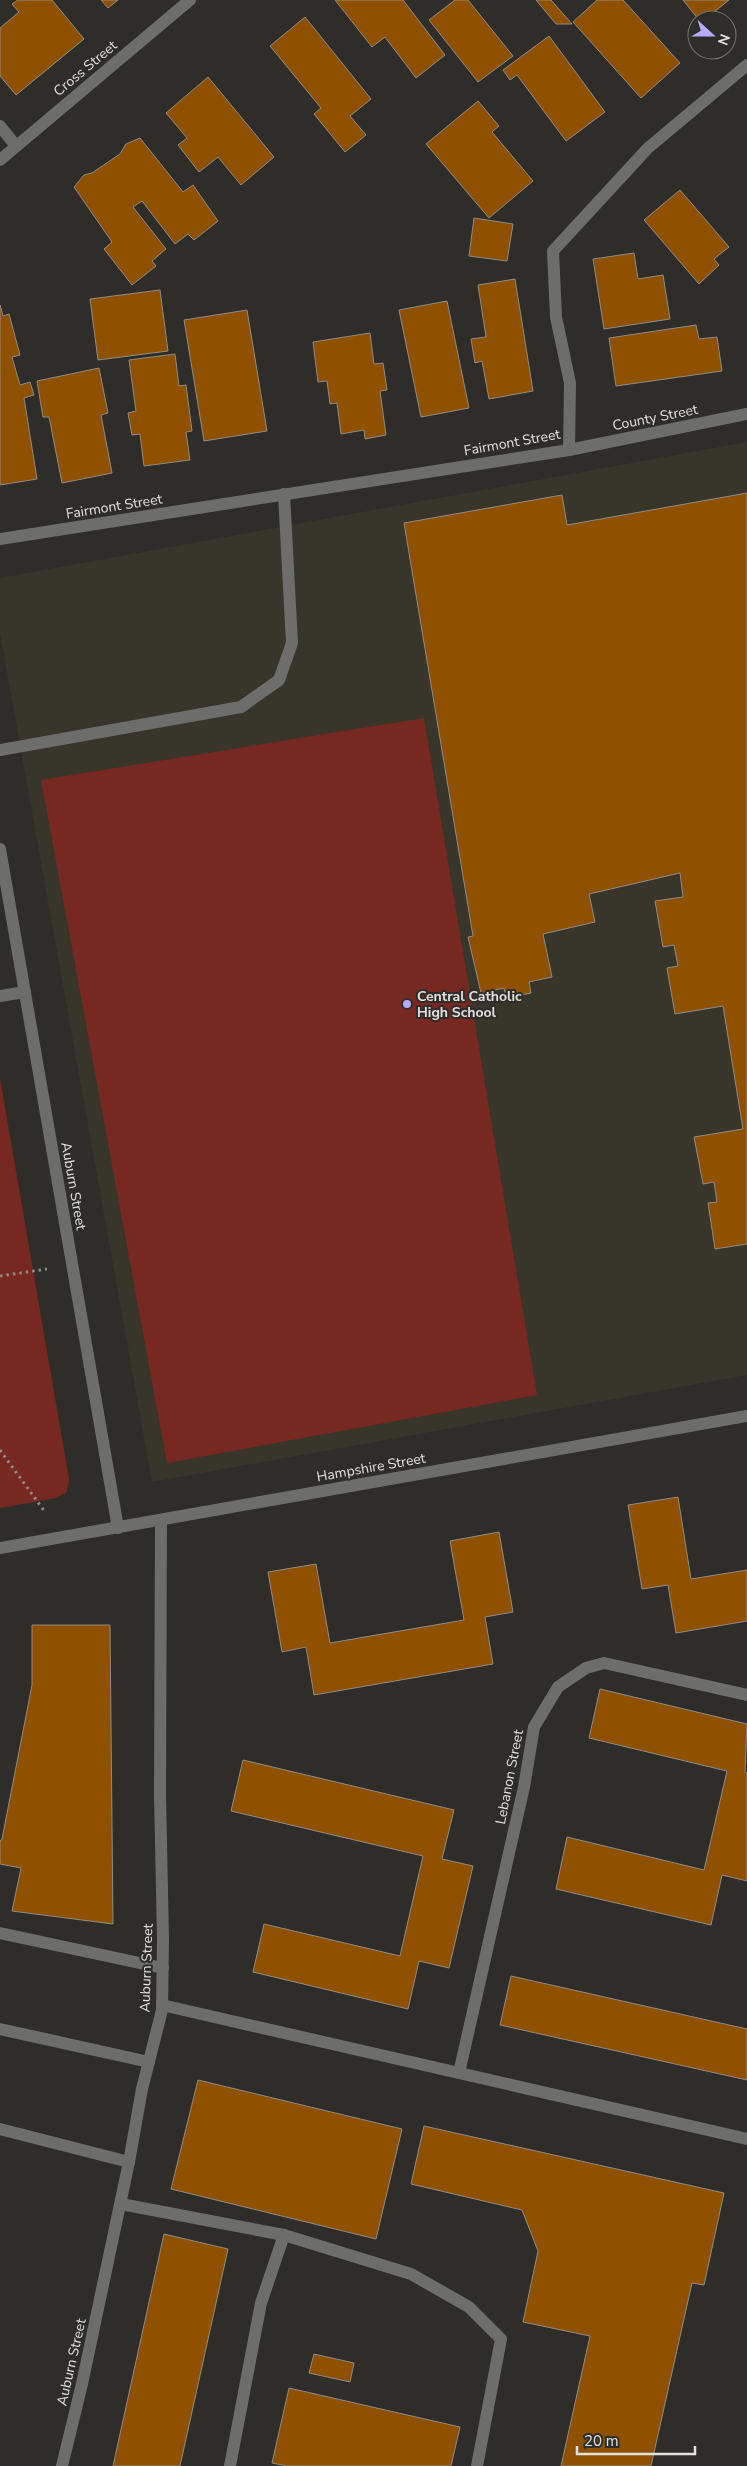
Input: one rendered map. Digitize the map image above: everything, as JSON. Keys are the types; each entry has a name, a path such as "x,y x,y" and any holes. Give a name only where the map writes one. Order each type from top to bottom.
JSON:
{"street":[{"name":"Cross Street","path":"0,160 190,0"},
{"name":"Fairmont Street","path":"0,539 568,450 570,383 556,317 553,252 648,148 747,65"},
{"path":"0,126 16,146"},
{"name":"County Street","path":"568,450 747,414"},
{"path":"0,750 241,706 279,680 292,643 284,494"},
{"name":"Auburn Street","path":"0,849 118,1528"},
{"path":"0,996 25,992"},
{"name":"Hampshire Street","path":"0,1548 747,1416"},
{"name":"Auburn Street","path":"62,2466 82,2384 162,2005 160,1794 161,1520"},
{"name":"Lebanon Street","path":"459,2073 524,1787 534,1727 558,1688 586,1668 604,1663 747,1695"},
{"path":"0,1932 163,1968"},
{"path":"162,2005 747,2139"},
{"path":"0,2029 149,2062"},
{"path":"0,2129 130,2162"},
{"path":"121,2204 284,2235 411,2274 469,2307 501,2339 477,2466"},
{"path":"230,2466 261,2303 284,2235"}],"path":[{"path":"0,1276 72,1266"},
{"path":"0,1450 64,1538"}],"shaded area":[{"name":"Central Catholic High School","path":"747,442 747,1375 152,1482 0,633 0,578"},
{"path":"424,718 537,1395 167,1463 41,780"},
{"path":"0,1078 69,1479 67,1492 56,1498 0,1508"}],"building":[{"path":"18,0 52,0 84,39 16,95 0,76 0,28 19,12 12,4"},
{"path":"101,0 118,0 108,8"},
{"path":"335,0 403,0 445,55 416,78 385,37 372,47"},
{"path":"455,0 468,0 513,56 478,82 429,20"},
{"path":"536,0 551,0 572,24 556,24"},
{"path":"597,0 623,0 680,63 641,98 573,22"},
{"path":"683,0 729,0 716,10 691,10"},
{"path":"305,17 371,99 350,116 366,135 345,152 314,114 321,108 270,46"},
{"path":"549,36 605,112 566,141 517,75 510,80 503,70"},
{"path":"208,77 274,157 241,185 218,157 199,172 178,145 187,138 166,113"},
{"path":"478,101 499,126 492,132 533,181 489,218 426,144"},
{"path":"140,138 183,192 193,185 218,221 194,240 188,234 175,244 142,201 133,207 166,249 152,261 156,266 132,285 104,249 112,242 74,187 84,175 92,173 120,154 126,144"},
{"path":"680,190 729,247 714,259 719,265 699,284 644,220"},
{"path":"474,218 513,224 507,261 469,256"},
{"path":"634,253 638,279 663,275 670,319 604,329 593,259"},
{"path":"515,279 533,391 489,399 482,361 475,363 471,339 486,337 478,285"},
{"path":"160,290 168,351 98,360 90,299"},
{"path":"447,301 469,408 421,417 399,310"},
{"path":"0,305 3,316 9,314 20,355 12,357 20,385 30,382 34,395 24,398 37,479 0,485"},
{"path":"247,310 267,431 204,441 184,320"},
{"path":"696,325 699,339 717,337 722,371 616,386 609,338"},
{"path":"370,333 374,364 383,363 387,390 380,391 386,435 365,439 364,430 341,434 337,403 330,404 327,381 318,382 313,342"},
{"path":"175,354 179,386 186,385 192,431 186,432 190,460 144,466 140,434 132,435 128,413 136,411 129,360"},
{"path":"99,368 108,413 101,415 112,473 62,483 49,417 43,417 37,381"},
{"name":"Central Catholic High School","path":"747,493 747,1244 715,1249 708,1203 717,1202 714,1182 703,1184 694,1137 743,1129 723,1006 675,1014 667,968 678,966 674,945 663,947 655,901 683,897 680,873 589,894 595,922 543,934 552,977 529,982 531,993 506,998 504,988 481,993 468,937 473,936 404,523 562,495 567,525"},
{"path":"678,1497 691,1579 747,1570 747,1621 676,1633 668,1585 642,1589 628,1505"},
{"path":"499,1532 513,1612 485,1617 493,1664 314,1695 306,1647 282,1652 268,1572 316,1564 330,1643 464,1620 450,1541"},
{"path":"32,1625 110,1625 113,1924 12,1911 21,1868 0,1864 0,1841 2,1839 32,1685"},
{"path":"600,1689 747,1724 745,1772 747,1773 747,1881 722,1875 711,1925 556,1889 567,1837 704,1870 727,1771 589,1738"},
{"path":"243,1760 454,1810 442,1859 473,1866 449,1968 419,1961 408,2009 253,1972 264,1924 400,1956 423,1856 231,1811"},
{"path":"511,1976 747,2029 747,2080 500,2025"},
{"path":"198,2080 402,2129 376,2239 171,2189"},
{"path":"424,2126 724,2193 704,2285 692,2283 651,2466 561,2466 590,2336 523,2322 538,2251 522,2210 411,2184"},
{"path":"164,2234 228,2249 180,2466 113,2466"},
{"path":"314,2354 354,2363 350,2382 309,2373"},
{"path":"289,2388 460,2427 451,2466 287,2466 272,2463"}],"place":[{"name":"Central Catholic High School","path":"407,1004"}]}
